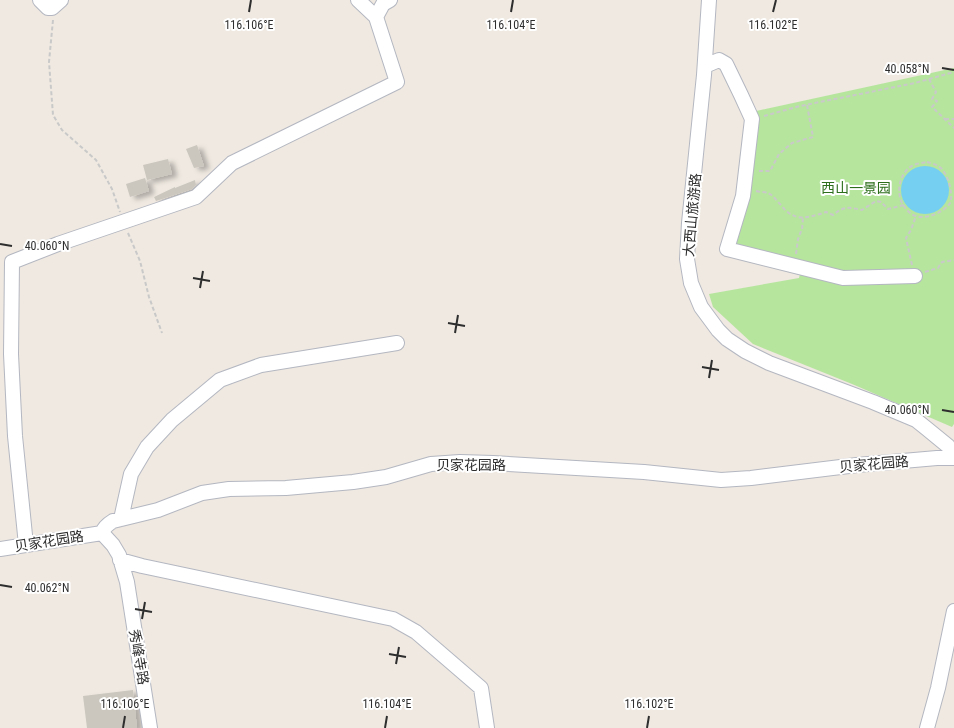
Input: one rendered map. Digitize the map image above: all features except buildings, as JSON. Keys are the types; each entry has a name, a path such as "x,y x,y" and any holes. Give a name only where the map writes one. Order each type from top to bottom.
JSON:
{"street":[{"path":"40,0 48,8 52,8 58,3"},
{"path":"26,546 15,436 6,272 12,262 58,244 196,197 232,163 397,82 376,17 358,0"},
{"path":"376,17 383,4 390,0"},
{"name":"大西山旅游路","path":"709,0 705,66 689,223 688,259 691,283 701,307 727,339 750,354 916,420 948,446 954,457"},
{"path":"705,66 718,60 726,64 752,119 743,196 727,249 843,278 915,276"},
{"path":"121,519 131,474 147,447 172,420 220,380 260,365 398,343"},
{"name":"贝家花园路","path":"0,549 102,533 108,524 113,521 158,510 202,493 229,489 286,488 353,482 386,477 439,463 493,463 638,471 721,480 857,465 954,457"},
{"name":"秀峰寺路","path":"102,533 113,545 120,560 130,597 150,728"},
{"path":"120,560 393,619 416,632 481,688 487,728"},
{"path":"928,728 954,611"}],"path":[{"path":"58,3 49,62 53,115 62,130 96,160 112,189 123,222 140,261 162,333"},
{"path":"752,119 807,105 916,83 954,72"},
{"path":"929,79 936,92 932,99 937,101 932,107 954,128"},
{"path":"746,170 770,171 779,154 792,143 813,137 807,105"},
{"path":"945,119 954,119"},
{"path":"927,162 939,166 946,173 952,200 942,211 931,216 916,216 907,210 904,205 899,189 903,175 912,165 927,162"},
{"path":"744,189 773,195 785,211 798,218 826,212 833,216 842,208 848,207 862,210 876,201 881,202 888,208 904,205"},
{"path":"916,216 906,238 915,276 938,268 942,262 954,260"},
{"path":"792,265 798,252 798,239 802,229 803,218"}],"green space":[{"name":"西山一景园","path":"954,68 954,424 952,427 753,344 713,307 709,294 799,278 800,274 722,253 740,194 747,113"}],"water":[{"path":"925,166 934,168 942,173 947,181 949,190 947,199 942,207 934,212 925,214 916,212 908,207 903,199 901,190 903,181 908,173 916,168"}]}
